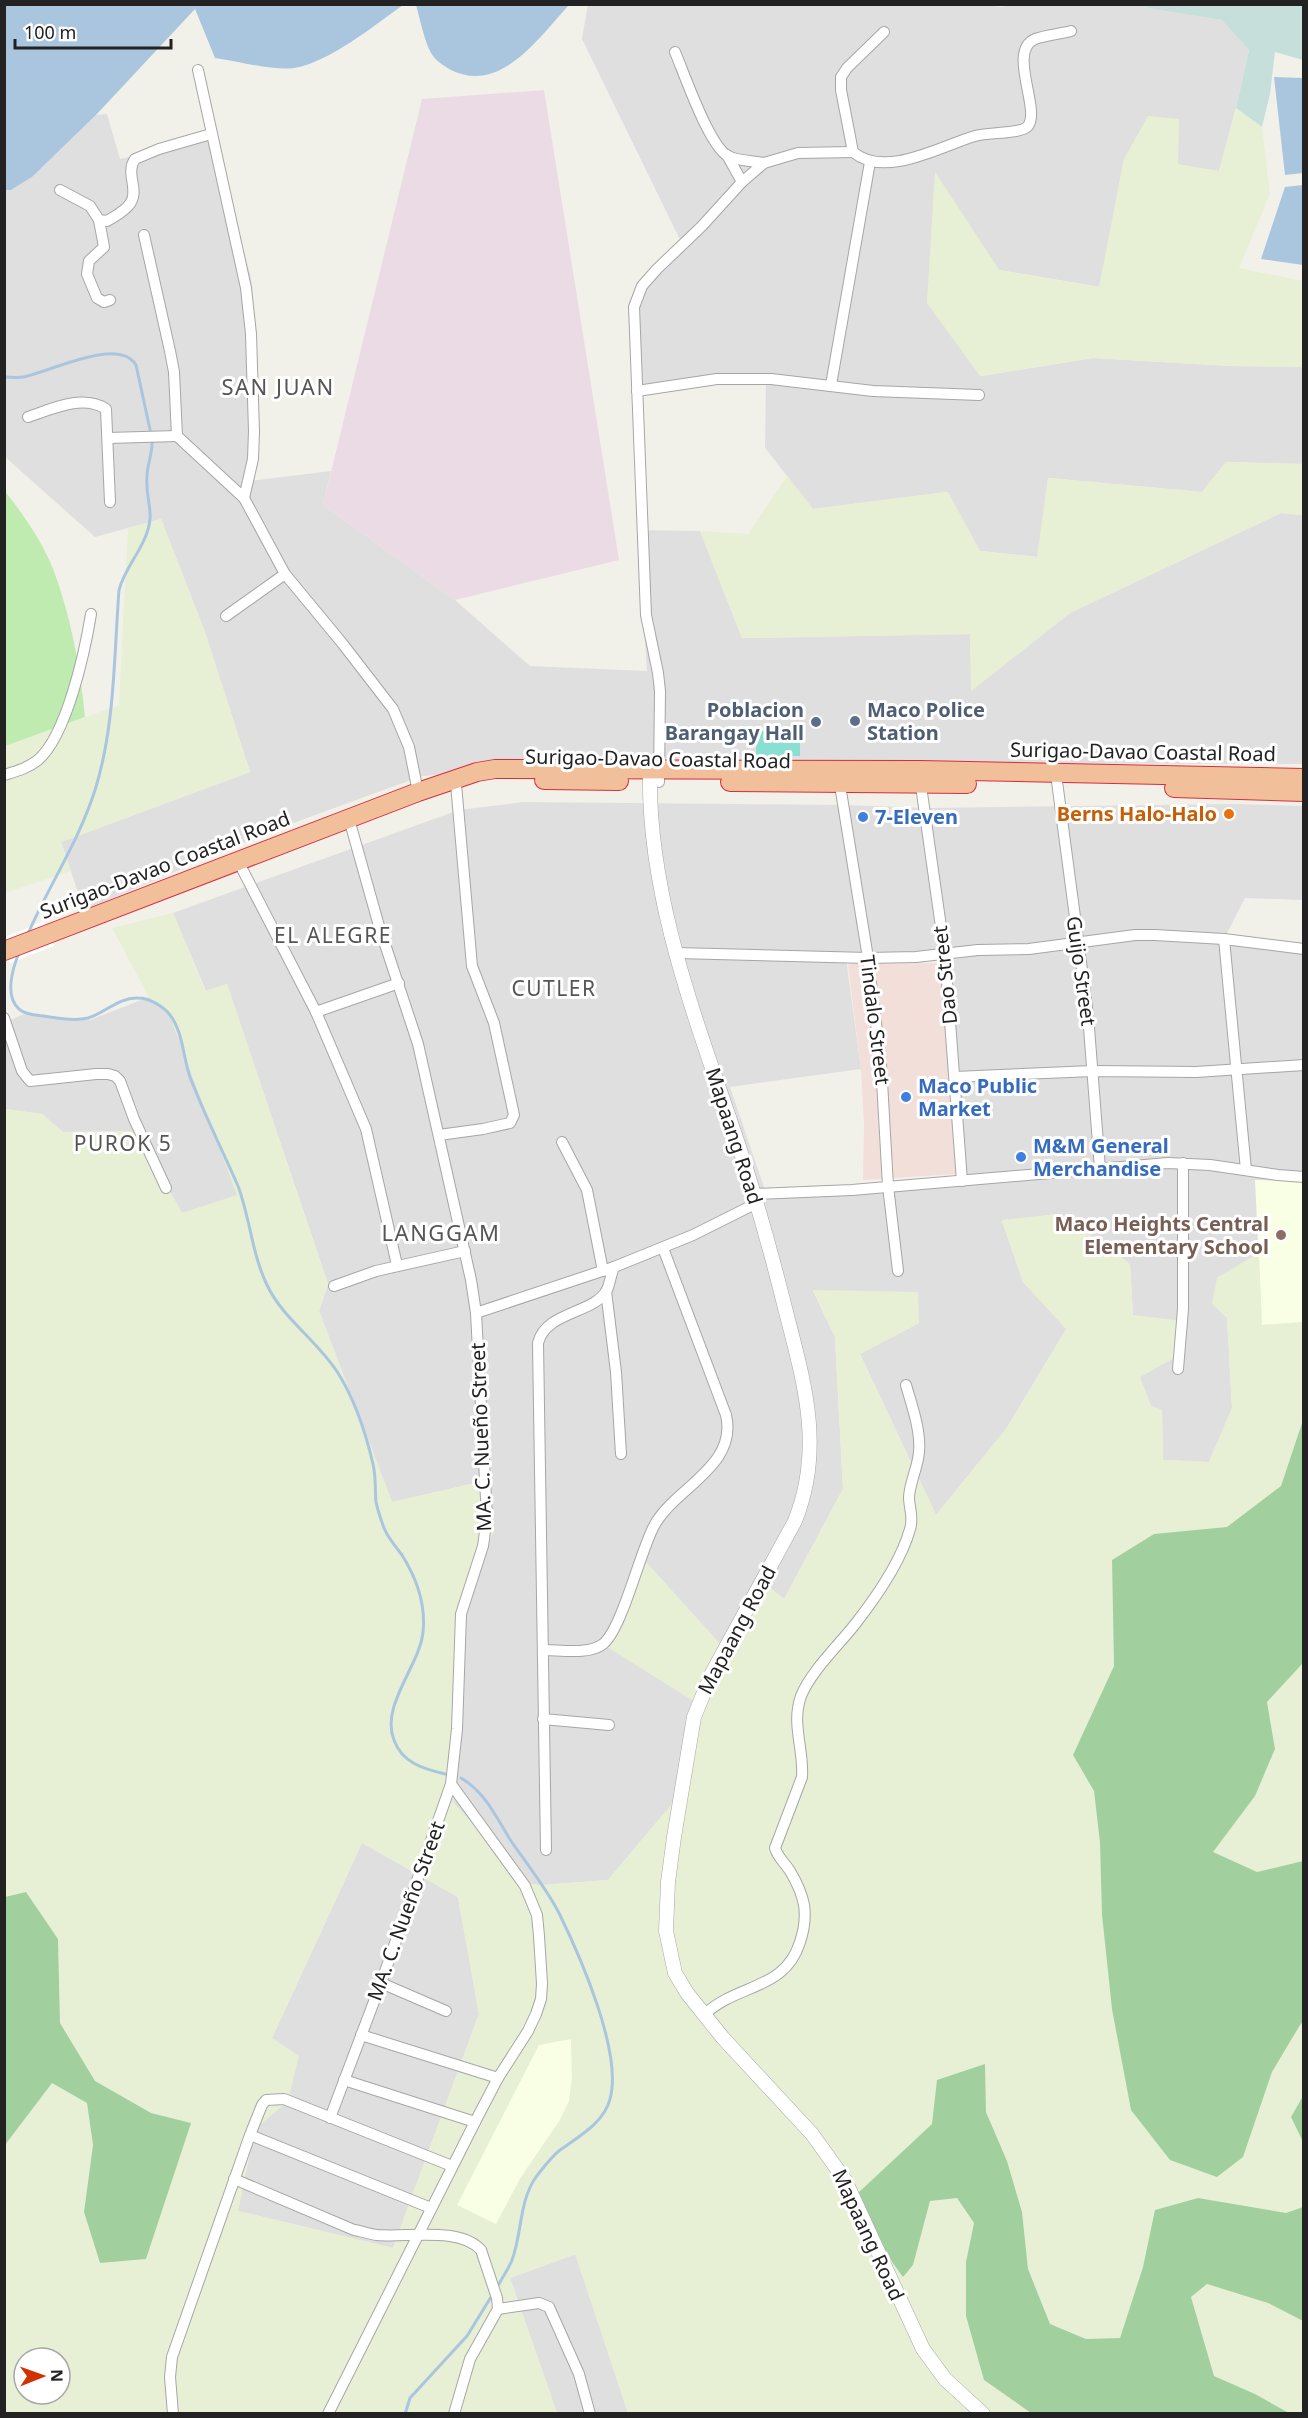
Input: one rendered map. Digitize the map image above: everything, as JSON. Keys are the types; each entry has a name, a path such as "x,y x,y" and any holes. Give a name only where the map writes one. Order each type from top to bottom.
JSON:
{"highway":[{"name":"Surigao-Davao Coastal Road","path":"5,951 418,792 450,784 477,772 495,769 655,776 1304,778"},
{"name":"Surigao-Davao Coastal Road","path":"1057,779 1304,792"}],"street":[{"path":"884,32 847,68 841,77 841,90 854,152 860,158 870,162 886,163 900,161 976,136 994,132 1022,131 1027,128 1031,117 1024,68 1029,44 1034,39 1071,31"},
{"path":"675,52 703,119 742,182"},
{"path":"198,70 246,288 251,334 253,459 244,498"},
{"path":"99,220 107,221 131,203 133,196 130,172 135,159 150,151 211,134"},
{"path":"655,776 660,691 646,615 634,307 642,286 657,268 702,226 742,182 764,164 798,153 854,152"},
{"path":"727,155 764,164"},
{"path":"831,385 870,162"},
{"path":"60,190 90,206 99,220 104,247 89,261 87,274 97,298 104,302 110,300"},
{"path":"144,235 172,362 177,436 244,498 285,574 393,710 409,747 418,792"},
{"path":"637,391 717,379 791,380 873,391 979,395"},
{"path":"28,417 67,404 82,402 98,405 107,411 110,502"},
{"path":"108,438 177,436"},
{"path":"226,616 285,574"},
{"path":"4,775 25,769 40,758 54,736 73,694 85,652 91,614"},
{"name":"Mapaang Road","path":"655,776 655,854 677,953 703,1041 756,1199 796,1351 809,1415 811,1452 803,1500 795,1521 702,1695 691,1735 668,1882 666,1931 669,1952 675,1972 704,2015 830,2156 845,2180 923,2349 945,2379 983,2414"},
{"name":"Tindalo Street","path":"839,776 868,958 884,1095 888,1186 898,1271"},
{"name":"Dao Street","path":"920,777 945,955 962,1181"},
{"name":"Guijo Street","path":"1057,779 1088,1015 1100,1169"},
{"path":"439,1135 499,1126 510,1123 514,1115 494,1023 472,966 450,784"},
{"name":"MA. C. Nueño Street","path":"330,2118 381,1983 451,1784 457,1729 461,1614 483,1546 487,1525 476,1312 465,1251 418,1044 379,926 349,819"},
{"path":"238,861 315,1012 366,1129 398,1265"},
{"path":"677,953 868,958 945,955 978,950 1029,949 1135,935 1224,939 1304,949"},
{"path":"1224,939 1246,1170"},
{"path":"315,1012 399,983"},
{"path":"4,1018 22,1071 30,1081 108,1074 120,1081 134,1119 166,1188"},
{"path":"955,1077 1093,1071 1150,1073 1304,1065"},
{"path":"562,1142 587,1190 609,1269 606,1291 616,1372 621,1454"},
{"path":"1178,1369 1183,1310 1183,1163"},
{"path":"476,1312 609,1269 663,1248 756,1199 888,1186 1183,1163 1304,1177"},
{"path":"544,1650 586,1650 603,1644 615,1626 654,1526 708,1469 728,1438 729,1431 723,1408 663,1248"},
{"path":"334,1286 358,1276 398,1265 465,1251"},
{"path":"546,1850 538,1343 543,1329 590,1303 606,1291"},
{"path":"704,2015 726,1998 779,1974 789,1966 800,1943 805,1918 804,1905 791,1873 775,1848 802,1777 803,1768 796,1721 801,1697 809,1681 878,1592 896,1562 910,1528 912,1517 909,1497 919,1453 917,1430 906,1385"},
{"path":"543,1719 609,1725"},
{"path":"328,2414 452,2166 498,2078 528,2031 541,1999 537,1915 532,1899 512,1865 451,1784"},
{"path":"381,1983 446,2011"},
{"path":"361,2035 498,2078"},
{"path":"344,2080 475,2122"},
{"path":"173,2414 170,2377 172,2357 262,2105 271,2098 284,2099 452,2166"},
{"path":"250,2135 431,2208"},
{"path":"234,2179 354,2230 374,2235 417,2234 457,2237 476,2244 482,2250 498,2308 470,2359 455,2412"},
{"path":"498,2308 539,2302 549,2307 579,2374 590,2414"}],"shaded area":[{"path":"416,4 569,5 532,46 503,69 486,75 469,76 451,70 433,56 425,38"},
{"path":"588,4 980,4 1001,7 1015,4 1144,4 1152,9 1223,20 1249,50 1219,171 1124,159 1100,287 999,270 935,173 981,376 1093,358 1230,366 1303,367 1303,464 1226,462 1202,492 1048,478 1038,557 980,551 947,492 813,509 765,448 766,380 740,380 638,392 629,302 684,248 582,39"},
{"path":"4,5 403,5 336,51 307,65 286,69 215,58 195,9 96,115 32,177 11,190 5,190"},
{"path":"1144,5 1303,5 1303,60 1275,52 1270,94 1262,127 1236,108 1249,50 1222,20 1152,9"},
{"path":"1274,77 1303,78 1303,173 1285,175"},
{"path":"544,90 619,560 455,600 323,505 422,99"},
{"path":"1236,108 1262,127 1270,194 1239,268 1303,281 1303,367 1230,366 1093,358 980,376 927,303 935,172 999,270 1099,287 1124,159 1148,116 1179,119 1178,164 1219,171"},
{"path":"107,114 120,159 212,138 251,277 256,354 258,466 250,481 331,471 323,505 455,600 530,666 647,671 637,530 700,531 742,638 970,634 972,690 1070,613 1281,513 1303,515 1303,764 654,763 422,776 277,829 84,910 61,842 250,772 205,632 161,519 95,537 5,457 5,190 11,190 32,177 96,115"},
{"path":"1303,185 1303,265 1261,259 1285,187"},
{"path":"1226,462 1303,464 1303,515 1281,513 1070,613 971,691 970,634 742,638 700,531 748,534 787,476 813,509 948,492 980,551 1037,557 1048,478 1202,492"},
{"path":"161,519 205,632 250,772 61,842 71,871 5,893 4,746 119,705 128,528"},
{"path":"800,730 800,756 756,756 756,731"},
{"path":"523,802 928,808 1234,804 1303,806 1303,900 1245,898 1222,943 1303,952 1304,1182 1256,1180 1259,1253 1217,1278 1227,1318 1232,1408 1209,1462 1163,1460 1162,1410 1151,1406 1139,1377 1181,1354 1133,1315 1130,1264 1070,1220 1057,1214 1002,1221 1023,1282 1067,1329 1006,1429 936,1515 860,1354 919,1323 813,1291 835,1337 843,1489 784,1599 767,1586 730,1655 640,1556 703,1707 688,1785 608,1880 526,1884 453,1802 461,1706 464,1600 484,1481 392,1502 319,1311 328,1284 227,984 206,991 173,913 459,810","holes":["944,955 965,1180 767,1196 730,1087 861,1069 846,958"]},
{"path":"173,913 205,991 227,984 328,1284 319,1311 392,1502 485,1481 494,1531 464,1600 461,1706 453,1802 526,1884 543,1885 608,1880 688,1785 703,1707 604,1645 640,1555 730,1655 767,1585 784,1599 843,1489 835,1337 813,1290 918,1292 919,1323 860,1354 936,1515 1006,1429 1066,1329 1023,1282 1002,1220 1057,1214 1070,1220 1130,1264 1133,1315 1183,1321 1181,1354 1140,1377 1151,1406 1162,1410 1163,1460 1209,1462 1232,1408 1227,1318 1212,1304 1217,1278 1259,1253 1262,1325 1303,1322 1303,1420 1281,1486 1227,1527 1154,1534 1112,1560 1114,1666 1073,1755 1094,1791 1100,1843 1102,1915 1112,2009 1243,2157 1272,2072 1303,2022 1303,2096 1291,2117 1303,2142 1303,2207 1286,2213 1198,2198 1156,2210 1143,2267 1120,2338 1086,2339 1050,2324 1028,2269 1022,2212 1007,2161 986,2112 985,2064 932,2124 913,2265 930,2201 957,2198 974,2223 966,2262 984,2380 1031,2413 628,2413 575,2254 510,2278 557,2413 5,2413 4,2145 52,2083 87,2103 93,2145 84,2212 100,2263 146,2259 190,2123 151,2113 95,2081 60,2024 58,1939 26,1892 5,1897 5,1109 42,1114 63,1132 135,1131 182,1213 237,1195 170,1016 149,997 112,928","holes":["362,1843 458,1897 479,2014 393,2248 238,2211 255,2129 288,2101 299,2056 272,2038","571,2039 572,2077 569,2101 560,2120 521,2177 496,2224 457,2205 539,2045"]},
{"name":"Maco Public Market","path":"940,963 956,1174 863,1180 864,1124 861,1069 848,964"},
{"path":"149,997 170,1016 238,1196 182,1213 135,1131 63,1132 42,1114 5,1109 5,1022 24,1014 90,1020"},
{"name":"Maco Heights Central Elementary School","path":"1255,1180 1303,1182 1303,1322 1262,1325"},
{"path":"1303,1663 1303,1861 1257,1872 1212,1852 1255,1796 1275,1750 1267,1702"},
{"path":"362,1843 458,1897 479,2014 393,2248 238,2211 272,2038"},
{"path":"571,2039 572,2077 569,2101 560,2120 521,2177 496,2225 457,2205 539,2044"},
{"path":"576,2254 628,2413 557,2413 510,2278"},
{"path":"1207,2284 1268,2303 1303,2321 1303,2413 1289,2413 1255,2394 1214,2376 1191,2297"}],"green space":[{"path":"4,490 32,528 53,569 74,642 85,717 5,746"},
{"path":"1303,1420 1303,1663 1267,1702 1275,1749 1255,1796 1213,1852 1257,1872 1303,1861 1303,2022 1272,2072 1243,2157 1217,2177 1170,2160 1131,2110 1112,2009 1102,1915 1100,1843 1094,1791 1073,1755 1114,1666 1112,1560 1154,1534 1227,1527 1281,1486"},
{"path":"26,1892 58,1939 60,2023 95,2081 151,2113 191,2123 146,2259 100,2263 84,2212 93,2145 87,2103 52,2083 5,2145 5,1897"},
{"path":"985,2064 986,2112 1007,2161 1022,2212 1028,2269 1050,2324 1086,2339 1120,2338 1143,2267 1155,2210 1198,2198 1286,2213 1303,2207 1303,2321 1268,2303 1207,2284 1191,2297 1214,2376 1255,2394 1289,2413 1031,2413 984,2380 966,2316 966,2262 974,2223 957,2198 930,2201 913,2265 903,2277 877,2241 857,2194 932,2124 937,2080"},
{"path":"1303,2096 1303,2142 1291,2117"}],"pier":[{"path":"44,921 54,946 10,963 5,949 5,937"}],"waterway":[{"path":"4,377 23,377 99,355 115,354 127,357 136,365 151,434"},
{"path":"27,936 81,827 102,766 113,691 119,590 144,540 150,522 147,477 152,440"},
{"path":"19,953 12,973 11,989 14,1003 26,1013 64,1019 83,1019 94,1016 125,1000 138,998 147,999 160,1006 174,1022 190,1077 238,1186 258,1261 267,1285 282,1309 330,1361 350,1394 359,1417 373,1464 376,1502 384,1528 412,1573 422,1602 424,1622 420,1645 392,1713 391,1727 394,1740 408,1760 445,1774"},
{"path":"461,1778 470,1784 490,1806 559,1913 578,1954 597,2005 605,2031 612,2080 610,2099 602,2115 590,2129 553,2156 530,2186 512,2260 499,2284"},
{"path":"405,2414 410,2398 467,2336 491,2297"}],"place":[{"name":"Maco Police Station","path":"855,721"},
{"name":"Poblacion Barangay Hall","path":"816,722"},
{"name":"Berns Halo-Halo","path":"1229,814"},
{"name":"7-Eleven","path":"863,817"},
{"name":"Maco Public Market","path":"906,1097"},
{"name":"M&M General Merchandise","path":"1021,1157"},
{"name":"Maco Heights Central Elementary School","path":"1281,1235"}],"district":[{"name":"SAN JUAN","path":"278,387"},
{"name":"EL ALEGRE","path":"333,936"},
{"name":"CUTLER","path":"554,989"},
{"name":"PUROK 5","path":"123,1144"},
{"name":"LANGGAM","path":"441,1233"}]}
